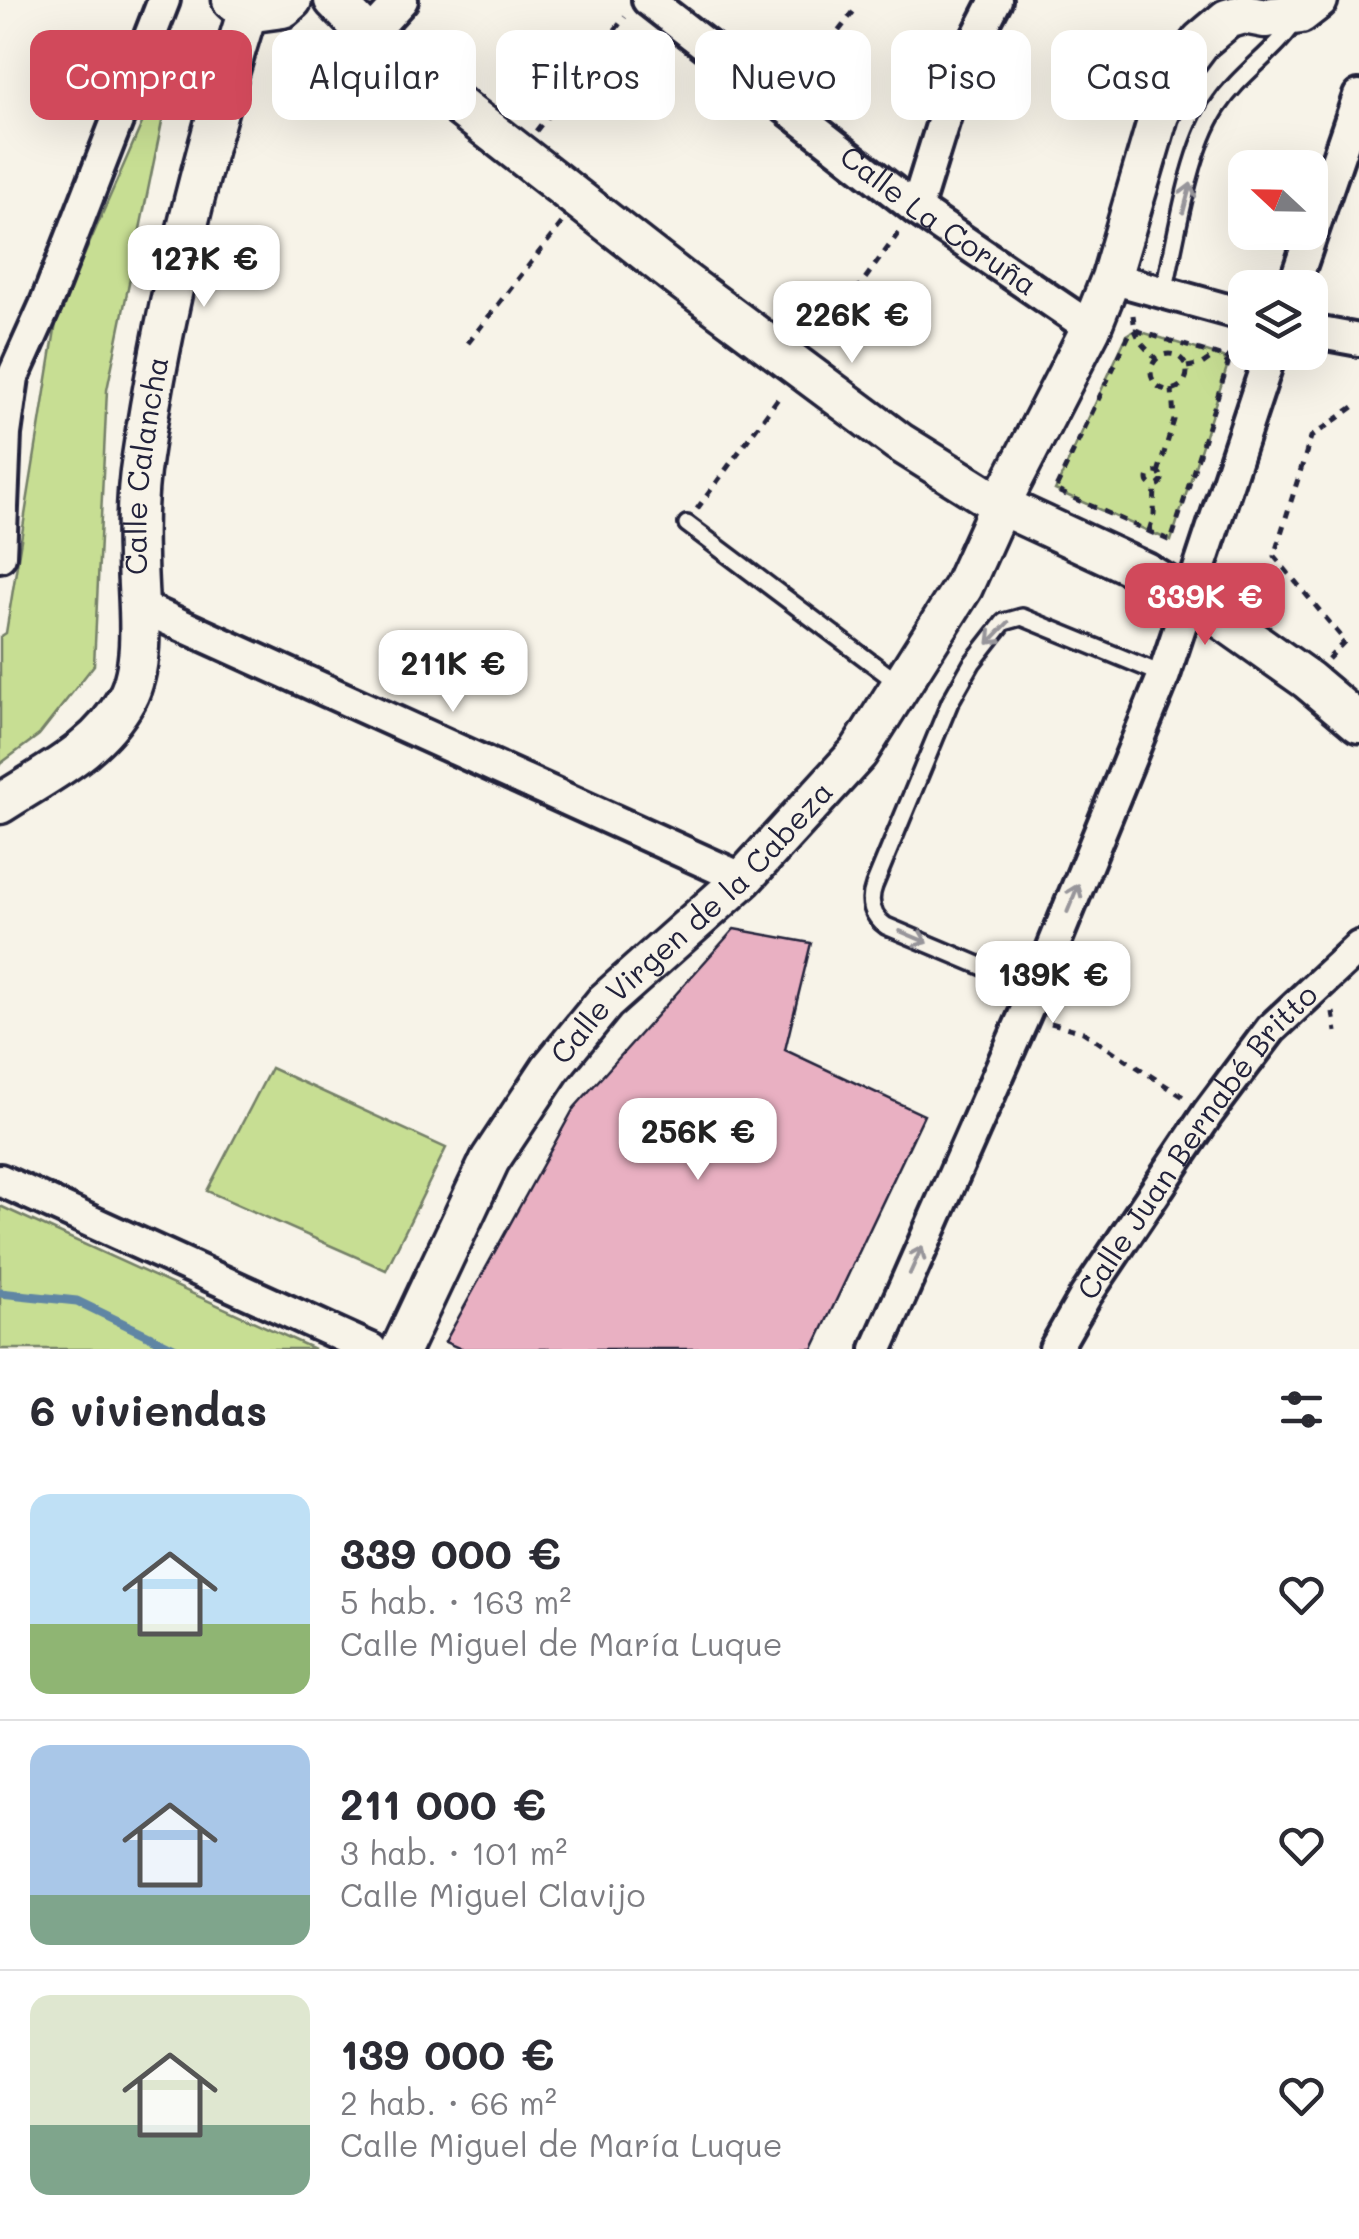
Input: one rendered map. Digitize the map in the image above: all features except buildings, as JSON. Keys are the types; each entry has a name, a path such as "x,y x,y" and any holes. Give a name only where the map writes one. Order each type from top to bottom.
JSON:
{"street":[{"path":"0,556 13,377 46,306 164,0"},
{"path":"240,7 283,8 292,0"},
{"path":"334,0 363,30"},
{"path":"374,30 402,0"},
{"path":"916,209 958,74 996,0"},
{"name":"Calle Calancha","path":"0,804 59,770 102,733 128,696 138,652 136,555 141,461 158,361 240,7"},
{"name":"Calle Virgen de la Cabeza","path":"401,1349 490,1160 552,1068 605,1002 743,879 858,753 963,586 1091,328 1111,278 1159,115 1183,65 1201,41 1228,19 1244,14 1265,18 1309,7"},
{"name":"Calle La Coruña","path":"637,8 695,46"},
{"path":"1299,270 1359,96"},
{"path":"476,119 899,442 1000,505 1145,572 1219,617 1308,680 1359,723"},
{"name":"Calle La Coruña","path":"803,120 916,209 1091,328"},
{"path":"1111,278 1228,310"},
{"path":"1328,334 1359,340"},
{"path":"877,1349 1030,1002 1164,675 1266,370"},
{"path":"139,606 743,879"},
{"name":"Calle Juan Bernabé Britto","path":"1056,1349 1086,1295 1208,1113 1271,1029 1359,947"},
{"path":"0,1180 371,1349"}],"lane":[{"path":"1164,293 1185,202 1216,111 1249,68 1287,34 1309,7"},
{"path":"687,524 901,685"},
{"path":"1030,1002 886,926 874,913 870,895 950,702 972,663 1004,622 1022,617 1164,675"}],"path":[{"path":"519,152 637,8"},
{"path":"839,30 854,10"},
{"path":"468,343 580,200"},
{"path":"1135,330 1156,360"},
{"path":"1135,330 1215,355 1228,364 1171,541 1055,490 1127,335 1135,330"},
{"path":"1164,354 1175,354 1187,367 1182,384 1172,390 1160,388 1152,379 1152,367 1164,354"},
{"path":"1187,367 1202,364 1215,355"},
{"path":"1149,532 1155,486 1162,481 1158,473 1174,420 1172,390"},
{"path":"1308,680 1345,641 1274,556 1311,437 1359,403"},
{"path":"1336,1032 1331,1013 1345,1001"},
{"path":"1030,1002 1208,1113"}],"green space":[{"path":"143,120 162,120 107,390 94,665 39,735 0,764 0,637 6,633 57,317"},
{"path":"1135,330 1223,357 1228,364 1171,541 1055,490 1127,335"},
{"path":"271,1068 446,1148 386,1270 207,1191"},
{"path":"0,1206 314,1349 0,1349"}],"waterway":[{"path":"0,1293 77,1301 176,1349"}]}
